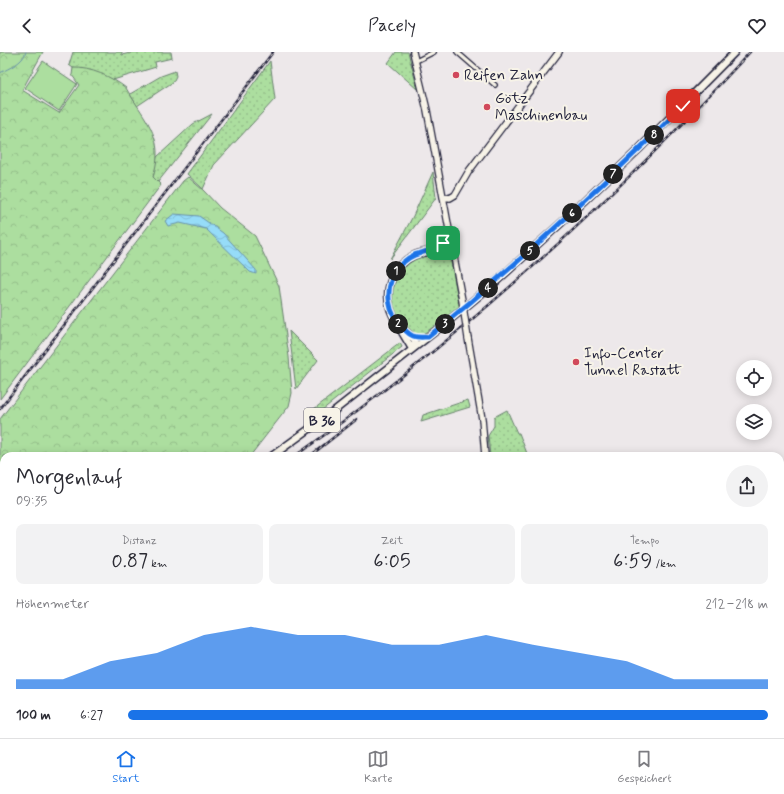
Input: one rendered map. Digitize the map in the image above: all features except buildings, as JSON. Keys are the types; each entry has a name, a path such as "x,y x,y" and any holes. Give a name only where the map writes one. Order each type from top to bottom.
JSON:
{"main road":[{"name":"B 36","path":"278,452 330,414 498,280 639,149 735,52"},
{"path":"440,247 449,232"},
{"path":"414,348 390,310 388,299 391,281 394,274 404,261 417,254 440,247 452,248"},
{"path":"431,250 452,248"},
{"path":"400,326 414,339 414,348"},
{"path":"411,336 428,337"}],"street":[{"path":"413,52 427,110 462,300 482,419 485,452"},
{"path":"416,61 434,52"},
{"path":"457,52 495,84"},
{"path":"443,197 456,192 469,171 559,52"}],"green space":[{"path":"0,52 43,52 22,90 59,113 79,85 72,75 73,68 94,71 114,80 126,88 151,128 157,155 153,177 161,185 0,399"},
{"path":"73,52 122,52 122,55 134,52 171,52 172,58 155,62 156,67 113,80 94,72 73,68 69,65"},
{"path":"396,52 408,52 418,90 388,63"},
{"path":"43,61 77,84 59,111 25,88"},
{"path":"270,61 275,99 214,165 203,189 187,174"},
{"path":"175,71 176,76 173,82 137,106 130,94 161,76"},
{"path":"212,114 158,182 153,177 157,157 193,124"},
{"path":"433,172 436,198 390,259 413,216"},
{"path":"188,177 220,208 255,236 279,286 289,357 292,393 289,406 253,452 0,452 0,419 183,181"},
{"path":"446,253 450,256 460,309 420,336 408,333 399,322 392,308 390,295 394,279 404,265 414,258 428,254"},
{"path":"289,331 318,360 296,389"},
{"path":"400,343 402,347 317,414 314,409"},
{"path":"468,400 470,407 421,422 423,415"},
{"path":"507,410 517,433 519,433 526,452 490,452 488,436 494,426 494,417"}],"water":[{"path":"174,214 199,216 223,233 256,270 256,274 250,272 206,229 180,223 168,226 165,221"}],"waterway":[{"path":"0,73 19,62 26,52"}],"railway":[{"path":"0,409 273,52"},
{"path":"301,452 357,411 417,364 476,316 533,266 644,162 750,52"},
{"path":"315,452 357,419"}],"place":[{"name":"Reifen Zahn","path":"456,75"},
{"name":"Götz Maschinenbau","path":"487,107"},
{"name":"Info-Center Tunnel Rastatt","path":"576,362"}],"route":[{"path":"443,243 440,247 421,252 404,261 394,274 391,281 388,299 390,310 400,326 411,336 428,337 498,280 569,216 683,106"}]}
